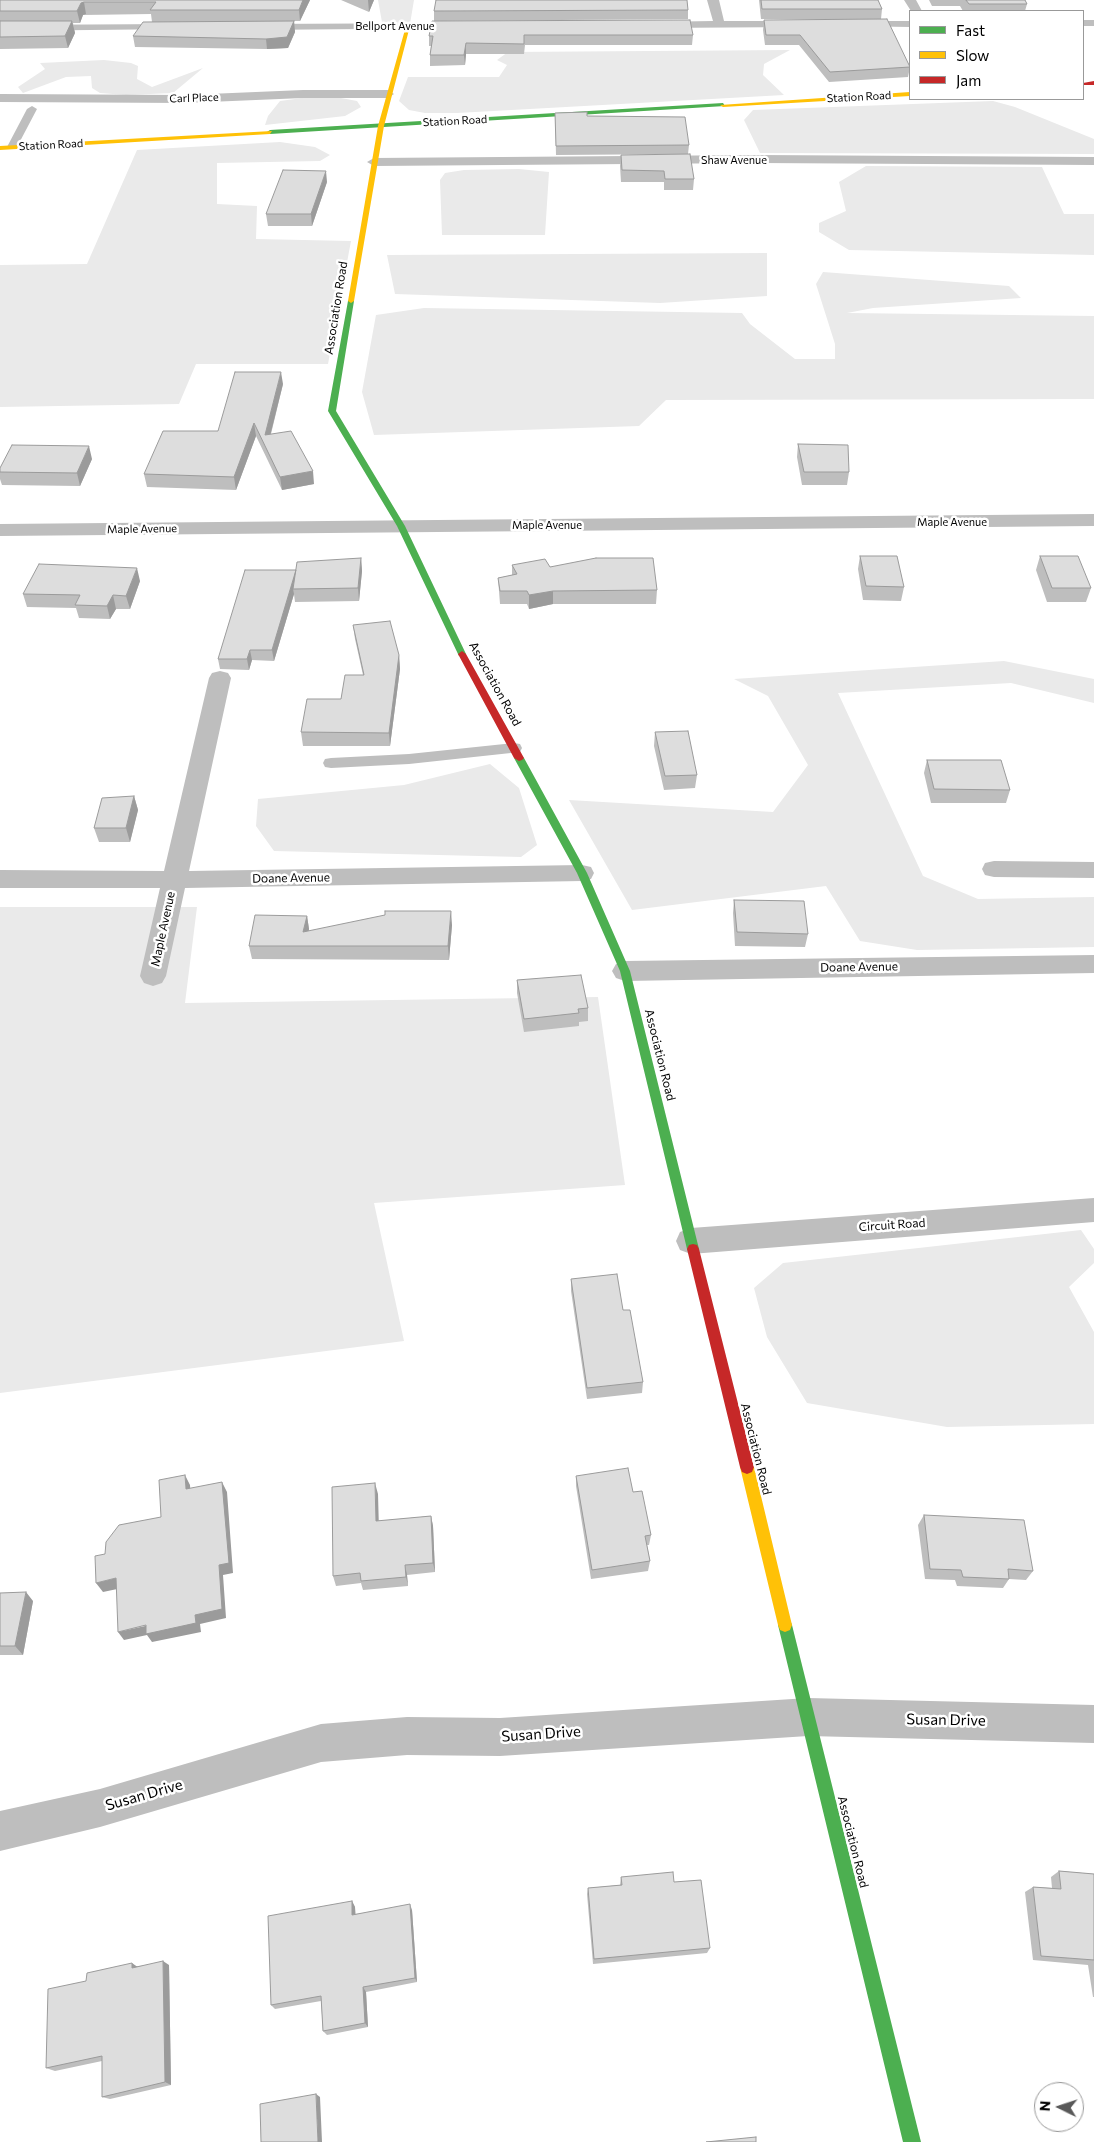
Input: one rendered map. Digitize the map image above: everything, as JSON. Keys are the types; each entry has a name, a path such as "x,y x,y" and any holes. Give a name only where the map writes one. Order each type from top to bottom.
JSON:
{"street":[{"path":"713,0 719,24"},
{"path":"641,25 814,24"},
{"path":"843,24 909,24"},
{"name":"Association Road","path":"408,26 397,72 388,94 381,126 332,411 401,526 462,655 582,873 625,971 912,2142"},
{"name":"Bellport Avenue","path":"240,27 476,26"},
{"path":"0,28 190,27"},
{"name":"Carl Place","path":"0,98 185,99 303,94 388,94"},
{"name":"Station Road","path":"0,148 909,94"},
{"name":"Shaw Avenue","path":"374,162 1094,161"},
{"name":"Maple Avenue","path":"0,530 1094,520"},
{"name":"Maple Avenue","path":"153,976 173,880 220,678"},
{"path":"994,869 1094,870"},
{"name":"Doane Avenue","path":"0,879 173,880 582,873"},
{"name":"Doane Avenue","path":"625,971 1094,964"},
{"name":"Circuit Road","path":"691,1241 1094,1210"},
{"name":"Susan Drive","path":"0,1830 100,1808 321,1743 407,1736 500,1737 808,1717 1094,1724"}],"lane":[{"path":"12,147 32,109"},
{"path":"331,763 409,759 514,748"}],"shaded area":[{"path":"378,0 414,0 410,24 382,22"},
{"path":"790,50 764,64 763,75 784,95 457,113 425,113 409,110 399,101 408,77 499,77 507,65 497,60 508,52"},
{"path":"104,60 131,63 138,66 137,79 152,87 203,68 173,93 126,95 100,93 92,88 91,76 66,77 23,93 18,87 45,69 40,63"},
{"path":"325,95 357,101 361,107 345,116 265,125 268,116 280,101"},
{"path":"993,101 1015,107 1094,139 1094,154 760,153 744,120 753,110"},
{"path":"280,142 315,147 330,155 320,161 217,163 217,204 257,206 256,239 351,241 328,364 196,364 179,404 0,407 0,265 87,264 137,150"},
{"path":"866,166 1042,167 1064,214 1094,214 1094,255 849,250 819,232 819,223 846,211 839,182"},
{"path":"519,169 549,172 545,235 442,235 440,180 445,173 464,170"},
{"path":"767,253 767,296 660,303 395,294 387,255"},
{"path":"823,272 1009,286 1021,298 873,308 847,313 1094,316 1094,399 666,400 639,426 374,435 362,392 376,315 424,308 742,313 750,324 795,359 835,359 835,344 816,284"},
{"path":"1004,661 1094,679 1094,703 1011,683 838,693 923,876 978,899 1094,897 1094,947 917,950 860,941 826,886 632,910 569,800 773,812 808,765 768,696 734,679"},
{"path":"490,764 519,788 537,845 521,857 274,851 256,826 258,799 404,785"},
{"path":"0,907 197,907 185,1003 598,997 625,1185 374,1203 404,1341 0,1393"},
{"path":"1081,1230 1094,1249 1094,1263 1069,1287 1094,1332 1094,1424 947,1427 807,1403 767,1337 754,1288 783,1263"}],"building":[{"path":"0,0 303,0 299,10 150,10 156,2 84,2 81,3 77,11 0,11"},
{"path":"436,0 687,0 688,10 434,11"},
{"path":"761,0 878,0 882,9 762,9"},
{"path":"966,0 1025,0 1027,4 969,4"},
{"path":"887,19 909,67 830,72 800,35 766,35 764,20"},
{"path":"690,20 693,35 524,35 524,44 466,43 464,55 430,55 433,36 429,36 432,21"},
{"path":"0,21 72,21 65,36 0,37"},
{"path":"294,21 287,37 266,39 133,36 143,22"},
{"path":"587,112 587,116 685,117 689,145 556,146 555,113"},
{"path":"690,154 694,179 665,179 664,171 622,170 621,155"},
{"path":"283,170 326,171 311,214 266,214"},
{"path":"235,372 281,372 265,435 291,431 313,471 280,477 254,423 234,477 144,474 163,431 218,431"},
{"path":"798,444 848,445 849,472 804,472"},
{"path":"12,445 89,446 77,473 0,472 0,468"},
{"path":"860,556 897,556 904,587 866,586"},
{"path":"1040,556 1078,556 1091,588 1052,588"},
{"path":"361,558 358,588 293,589 297,562"},
{"path":"596,558 653,558 657,590 553,591 529,595 527,591 500,591 498,578 517,574 512,565 545,559 550,567"},
{"path":"39,564 137,568 126,596 113,595 107,606 75,605 80,595 23,594"},
{"path":"245,570 296,570 272,650 250,650 247,659 218,659"},
{"path":"390,621 399,655 389,733 301,732 307,699 341,699 345,675 364,675 353,625"},
{"path":"688,731 697,775 665,776 655,732"},
{"path":"927,760 1001,760 1010,790 934,789"},
{"path":"134,796 126,828 94,828 102,798"},
{"path":"734,900 804,901 808,934 737,932"},
{"path":"385,911 451,911 448,946 249,946 255,915 307,916 303,932 385,915"},
{"path":"581,975 588,1008 578,1009 579,1013 524,1019 517,980"},
{"path":"617,1274 623,1310 630,1310 643,1382 587,1388 571,1279"},
{"path":"628,1468 633,1492 642,1491 651,1535 645,1536 650,1561 592,1570 576,1476"},
{"path":"185,1475 186,1489 222,1482 229,1563 219,1565 222,1609 195,1615 196,1623 146,1634 146,1625 118,1632 116,1578 96,1583 95,1556 105,1554 106,1542 119,1525 161,1517 159,1480"},
{"path":"375,1483 376,1521 431,1516 433,1563 405,1565 406,1577 361,1581 360,1573 333,1576 332,1487"},
{"path":"924,1515 1024,1520 1033,1571 1008,1569 1009,1579 963,1577 961,1570 930,1569"},
{"path":"26,1592 15,1646 0,1646 0,1593"},
{"path":"1059,1871 1094,1874 1094,1960 1041,1956 1033,1887 1061,1889"},
{"path":"673,1872 674,1882 701,1880 710,1948 594,1959 588,1888 622,1885 621,1877"},
{"path":"352,1901 352,1915 410,1904 415,1978 363,1987 365,2023 323,2031 321,1996 271,2005 268,1916"},
{"path":"163,1961 165,2082 102,2097 102,2056 46,2068 48,1989 86,1981 87,1973 132,1963 132,1968"},
{"path":"316,2094 318,2142 261,2142 260,2104"},
{"path":"756,2137 756,2142 706,2142"}],"traffic: fast":[{"path":"270,132 723,105"},
{"path":"351,301 332,411 401,526 462,654"},
{"path":"519,758 582,873 625,971 693,1249"},
{"path":"785,1625 912,2142"}],"traffic: slow":[{"path":"351,301 381,126 408,26"},
{"path":"723,105 909,94"},
{"path":"0,148 270,132"},
{"path":"747,1467 785,1625"}],"traffic: jam":[{"path":"1084,84 1094,83"},
{"path":"462,654 519,758"},
{"path":"693,1249 747,1467"}]}
